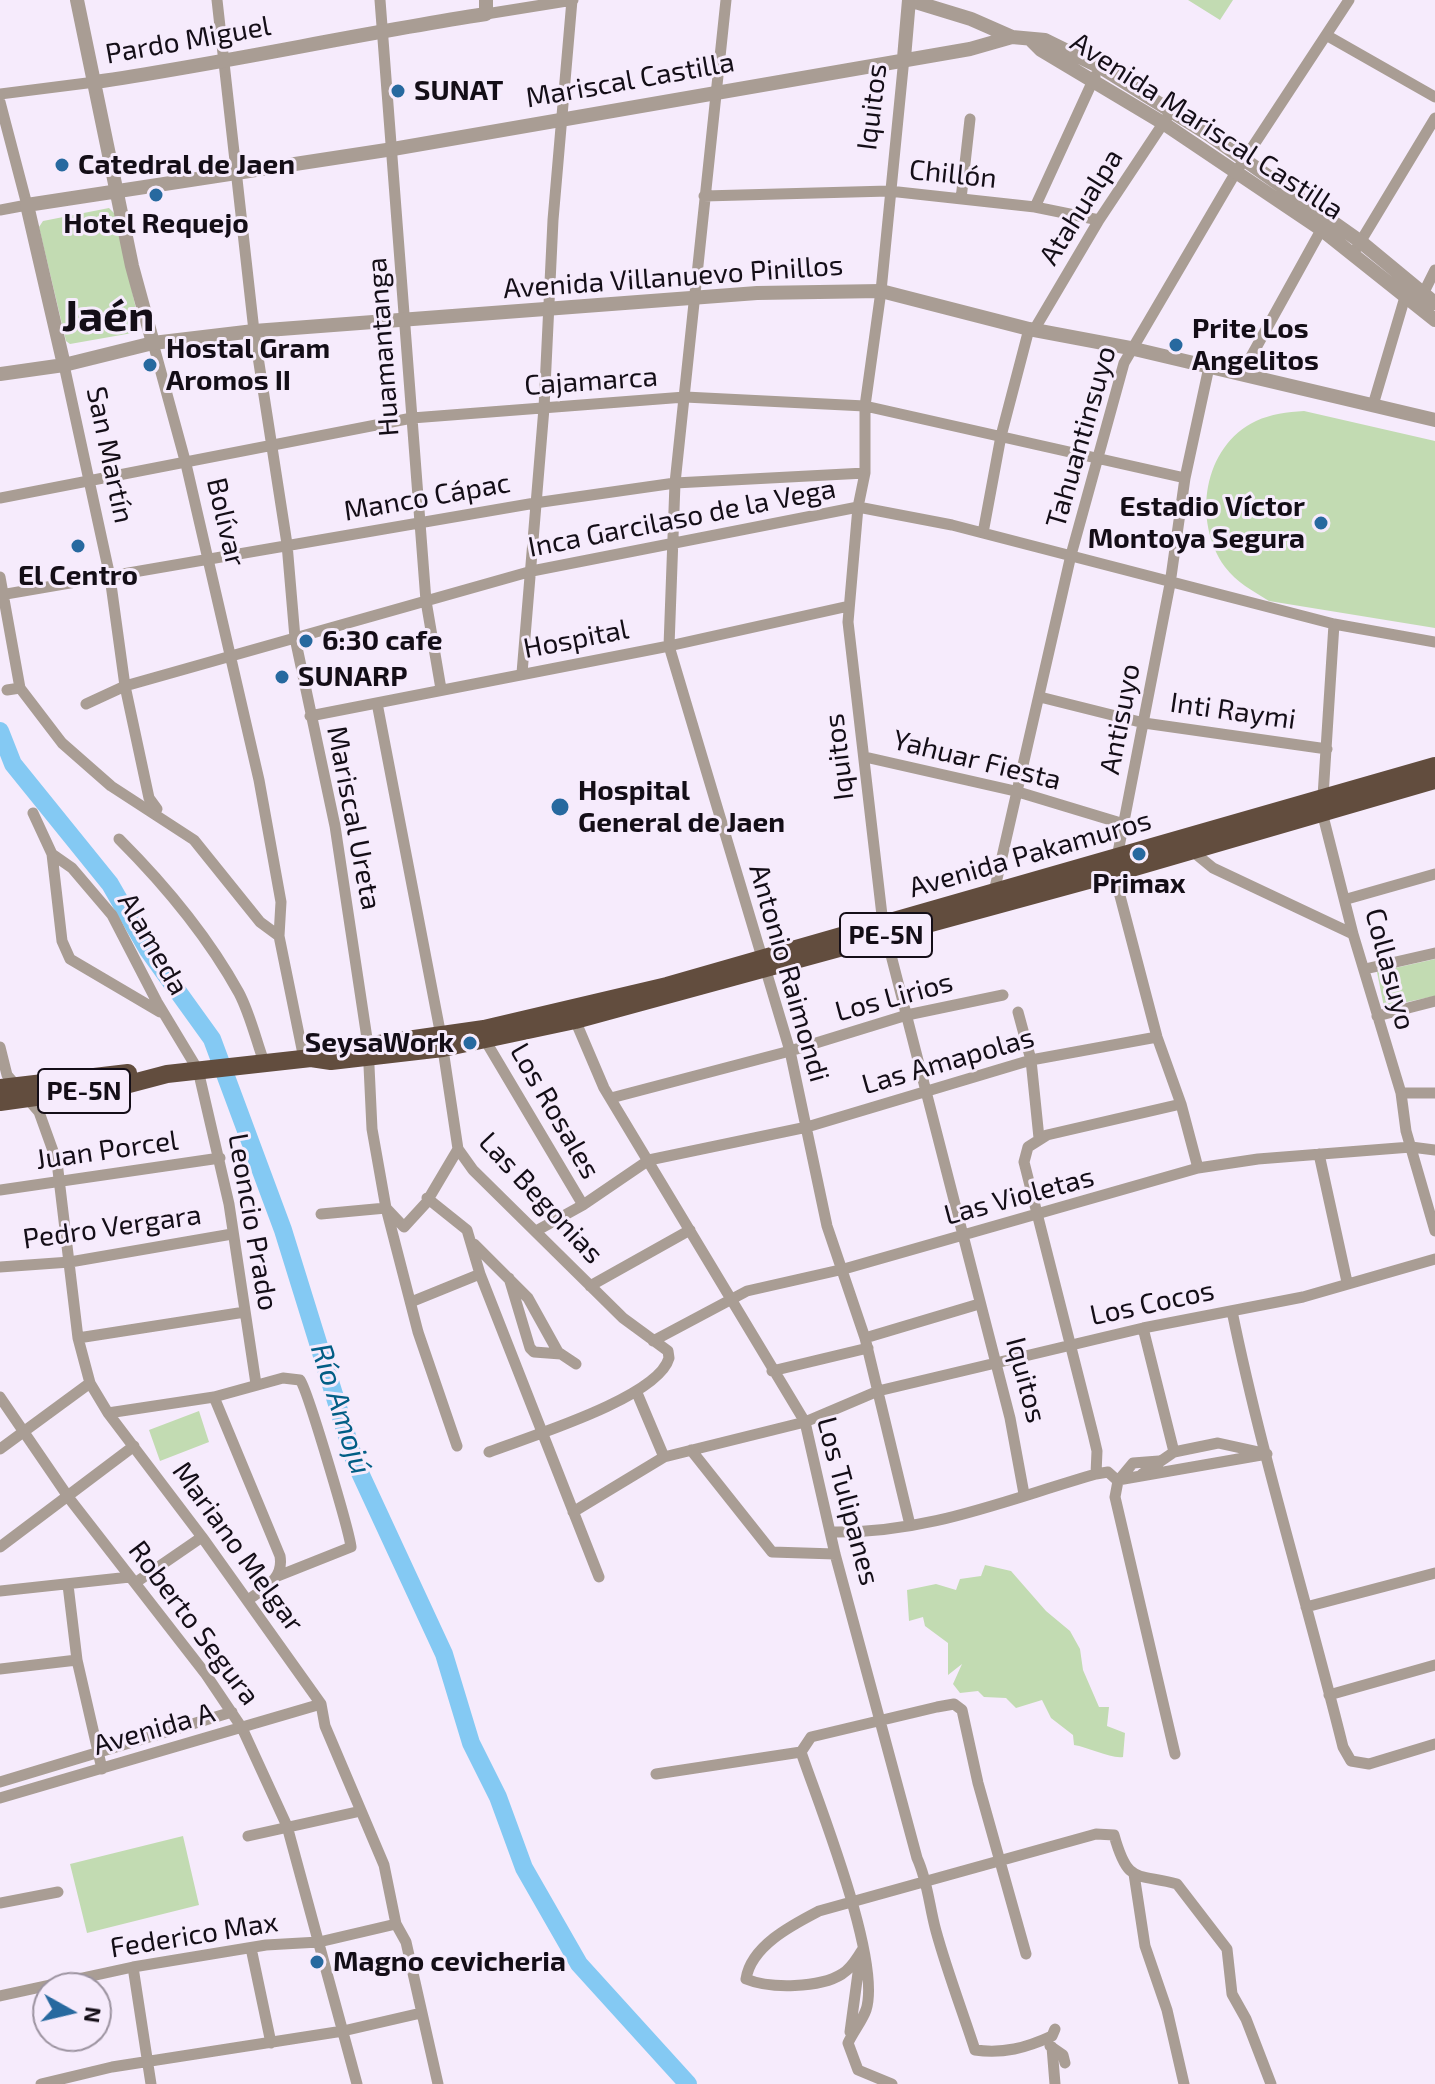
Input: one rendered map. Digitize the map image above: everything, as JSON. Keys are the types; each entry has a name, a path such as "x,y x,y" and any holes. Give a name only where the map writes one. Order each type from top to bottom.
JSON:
{"highway":[{"name":"Avenida Pakamuros","path":"885,929 994,892 1190,850 1435,766"},
{"name":"Avenida Pakamuros","path":"204,1069 308,1059 331,1061 368,1051 485,1040 575,1020 1323,804 1435,780"},
{"name":"Avenida Pakamuros","path":"442,1042 762,965"},
{"name":"PE-5N","path":"0,1102 129,1084 204,1069"},
{"name":"PE-5N","path":"7,1087 125,1073 167,1074"}],"street":[{"name":"Bolívar","path":"77,0 115,190 186,464 266,814 281,902 279,936 308,1059"},
{"name":"Mariscal Ureta","path":"217,0 227,63 235,171 254,331 287,544 295,638 335,826 368,1051 372,1129 386,1208 411,1302 457,1446"},
{"name":"Huamantanga","path":"380,0 426,601 441,689"},
{"name":"Pardo Miguel","path":"0,94 227,63 486,7 572,0"},
{"path":"522,673 532,571 572,0"},
{"name":"Antonio Raimondi","path":"726,0 675,483 669,646 790,1051 827,1226 844,1269 866,1343 910,1525"},
{"path":"909,0 971,19 1012,37"},
{"name":"Iquitos","path":"909,0 881,291 865,406 865,473 858,507 849,606 885,929 924,1092 996,1363 1024,1494"},
{"name":"Tahuantinsuyo","path":"994,892 1071,555 1130,348 1240,166 1349,0"},
{"path":"1326,35 1435,97"},
{"name":"Mariscal Castilla","path":"0,210 235,171 393,149 904,58 970,49 1012,37 1030,39"},
{"name":"Avenida Mariscal Castilla","path":"1030,39 1045,40 1168,117 1429,299"},
{"path":"1035,207 1097,74"},
{"name":"San Martín","path":"0,102 27,205 110,577 125,686 149,798 165,817"},
{"name":"Atahualpa","path":"983,533 1001,436 1032,330 1099,220 1168,117"},
{"path":"1357,248 1435,118"},
{"path":"961,199 970,119"},
{"name":"Chillón","path":"704,196 889,191 1035,207 1099,220"},
{"path":"1242,373 1325,224"},
{"name":"Avenida Mariscal Castilla","path":"1357,248 1405,297 1435,320"},
{"path":"1373,405 1405,297 1429,299 1435,270"},
{"name":"Avenida Villanuevo Pinillos","path":"0,374 64,365 153,343 254,331 757,293 881,291 1032,330 1242,373 1435,420"},
{"name":"Antisuyo","path":"1198,1168 1181,1104 1157,1037 1115,866 1170,584 1185,478 1209,367"},
{"name":"Cajamarca","path":"0,498 412,418 685,397 865,406 1185,478"},
{"name":"Manco Cápac","path":"2,594 110,577 207,557 675,483 865,473"},
{"name":"Inca Garcilaso de la Vega","path":"86,704 125,686 230,659 532,571 858,507 983,533 1170,584 1334,624 1435,642"},
{"path":"0,577 14,689 62,743 111,786 165,817 194,840 260,922 279,936"},
{"name":"Hospital","path":"310,716 669,646 849,606"},
{"path":"1323,804 1334,624"},
{"name":"Inti Raymi","path":"1040,697 1144,723 1327,749"},
{"path":"377,703 442,1042"},
{"name":"Yahuar Fiesta","path":"865,757 1015,791 1124,824"},
{"name":"Collasuyo","path":"1323,804 1353,934 1401,1093 1411,1147 1435,1231"},
{"path":"33,813 52,854 62,941 70,959 156,1007 174,1028"},
{"path":"119,839 166,886 191,917 239,994 259,1063"},
{"path":"1190,850 1213,868 1353,934"},
{"name":"Alameda","path":"52,854 72,868 112,915 174,1028 204,1069"},
{"path":"1347,899 1435,874"},
{"path":"1365,969 1435,953"},
{"name":"Los Lirios","path":"611,1098 790,1051 907,1015 1003,995"},
{"path":"1377,1016 1435,1001"},
{"path":"1018,1012 1031,1060 1039,1138"},
{"name":"Los Tulipanes","path":"575,1020 611,1098 805,1422 835,1554 917,1858 927,1879 936,1930 975,2050 1000,2053 1038,2042"},
{"name":"Las Amapolas","path":"536,1231 583,1205 649,1160 807,1127 1031,1060 1157,1037"},
{"name":"Los Rosales","path":"485,1040 583,1205"},
{"name":"Las Begonias","path":"442,1042 458,1149 473,1170 590,1286 668,1351 668,1364 637,1393"},
{"name":"Mariano Melgar","path":"0,1047 7,1087 28,1099 39,1112 61,1182 78,1338 90,1383 108,1413 202,1537 321,1704 325,1726 384,1865 396,1924 406,1942 438,2084"},
{"name":"Leoncio Prado","path":"204,1069 256,1384"},
{"path":"1401,1093 1435,1093"},
{"path":"1096,1474 1097,1451 1024,1162 1028,1147 1039,1138 1181,1104"},
{"name":"Las Violetas","path":"653,1341 729,1298 1036,1216 1198,1168 1411,1147 1435,1150"},
{"path":"321,1214 386,1208 404,1227 427,1198 458,1149"},
{"path":"1319,1154 1347,1282"},
{"name":"Juan Porcel","path":"0,1190 220,1158"},
{"path":"427,1198 467,1230 480,1274 599,1577"},
{"path":"590,1286 690,1230"},
{"name":"Pedro Vergara","path":"0,1267 70,1262 232,1234"},
{"path":"470,1241 528,1298 561,1354 576,1364"},
{"name":"Los Cocos","path":"805,1422 878,1391 1143,1328 1303,1297 1435,1259"},
{"path":"411,1302 480,1274"},
{"path":"509,1278 514,1304 530,1348 534,1352 561,1354"},
{"path":"772,1371 979,1304"},
{"path":"1232,1311 1250,1404 1267,1454 1282,1526 1343,1747 1351,1761 1369,1764 1435,1744"},
{"path":"78,1338 245,1312"},
{"path":"1143,1328 1174,1452"},
{"path":"108,1413 214,1397 283,1378 300,1380 305,1386 322,1452 348,1527 351,1547 278,1576 248,1600"},
{"path":"0,1449 23,1429 90,1383"},
{"path":"489,1452 637,1393 664,1457"},
{"name":"Roberto Segura","path":"0,1397 69,1498 242,1728 287,1826 357,2084"},
{"path":"214,1397 280,1556 278,1576"},
{"path":"573,1512 664,1457 805,1422"},
{"path":"1142,1474 1174,1452 1218,1443 1267,1454"},
{"path":"0,1547 69,1498 134,1446"},
{"path":"691,1450 761,1543 772,1552 835,1554"},
{"path":"1118,1481 1142,1474 1267,1454"},
{"path":"1159,1461 1133,1463 1118,1481 1115,1497 1175,1754"},
{"path":"830,1532 863,1533 960,1518 1024,1494 1096,1474 1108,1472 1118,1481"},
{"path":"2,1587 132,1580 202,1537"},
{"path":"1306,1607 1435,1573"},
{"path":"68,1585 77,1660 102,1769"},
{"path":"0,1669 77,1660"},
{"path":"1329,1695 1435,1665"},
{"name":"Avenida A","path":"0,1798 321,1704"},
{"path":"656,1774 801,1752 811,1737 954,1704 962,1710 999,1861 1026,1954"},
{"name":"Avenida A","path":"0,1782 232,1712"},
{"path":"801,1752 851,1900 863,1949 868,1990 866,2011 850,2039 849,2051 858,2070 892,2084"},
{"path":"248,1836 361,1811"},
{"path":"863,1949 851,1967 838,1977 810,1983 773,1984 746,1979 767,1945 789,1927 851,1900 1096,1834 1114,1835 1118,1850 1134,1874 1145,1946 1167,2010 1184,2084"},
{"path":"1134,1874 1147,1881 1177,1884 1195,1912 1210,1923 1227,1949 1232,1994 1246,2019 1271,2084"},
{"path":"0,1903 58,1892"},
{"name":"Federico Max","path":"0,1996 133,1967 251,1948 319,1942 396,1924"},
{"path":"251,1948 271,2043"},
{"path":"133,1967 151,2084"},
{"path":"41,2084 66,2082 112,2067 343,2031 421,2013"},
{"path":"1038,2042 1052,2036 1055,2029"},
{"path":"1038,2042 1063,2055 1065,2063"},
{"path":"1052,2047 1055,2084"}],"green space":[{"path":"1188,0 1233,0 1220,20"},
{"path":"109,208 115,214 140,327 138,332 70,344 66,341 39,227 43,221"},
{"name":"Estadio Víctor Montoya Segura","path":"1304,411 1435,441 1435,628 1269,601 1240,582 1225,567 1208,528 1208,486 1214,466 1224,448 1238,433 1256,421"},
{"path":"1435,959 1435,996 1384,1007 1377,972"},
{"path":"199,1411 209,1442 160,1461 149,1430"},
{"path":"985,1565 1011,1571 1046,1611 1070,1631 1080,1649 1083,1670 1099,1707 1109,1707 1107,1726 1125,1733 1123,1757 1074,1745 1073,1735 1051,1718 1042,1700 1016,1708 1006,1698 984,1697 978,1691 960,1693 953,1684 962,1664 948,1675 948,1643 925,1626 923,1617 909,1621 907,1590 936,1584 956,1590 960,1579 981,1576"},
{"path":"183,1836 199,1905 87,1933 70,1864"}],"waterway":[{"name":"Río Amojú","path":"0,731 13,764 110,884 148,950 212,1039 283,1230 355,1462 444,1654 471,1743 498,1797 524,1868 579,1964 688,2084"}],"place":[{"name":"SUNAT","path":"398,91"},
{"name":"Catedral de Jaen","path":"62,165"},
{"name":"Hotel Requejo","path":"156,195"},
{"name":"Prite Los Angelitos","path":"1176,345"},
{"name":"Hostal Gram Aromos II","path":"150,365"},
{"name":"Estadio Víctor Montoya Segura","path":"1321,523"},
{"name":"El Centro","path":"78,546"},
{"name":"6:30 cafe","path":"306,641"},
{"name":"SUNARP","path":"282,677"},
{"name":"Hospital General de Jaen","path":"560,807"},
{"name":"Primax","path":"1139,854"},
{"name":"SeysaWork","path":"470,1043"},
{"name":"Magno cevicheria","path":"317,1962"}],"district":[{"name":"Jaén","path":"108,316"}]}
